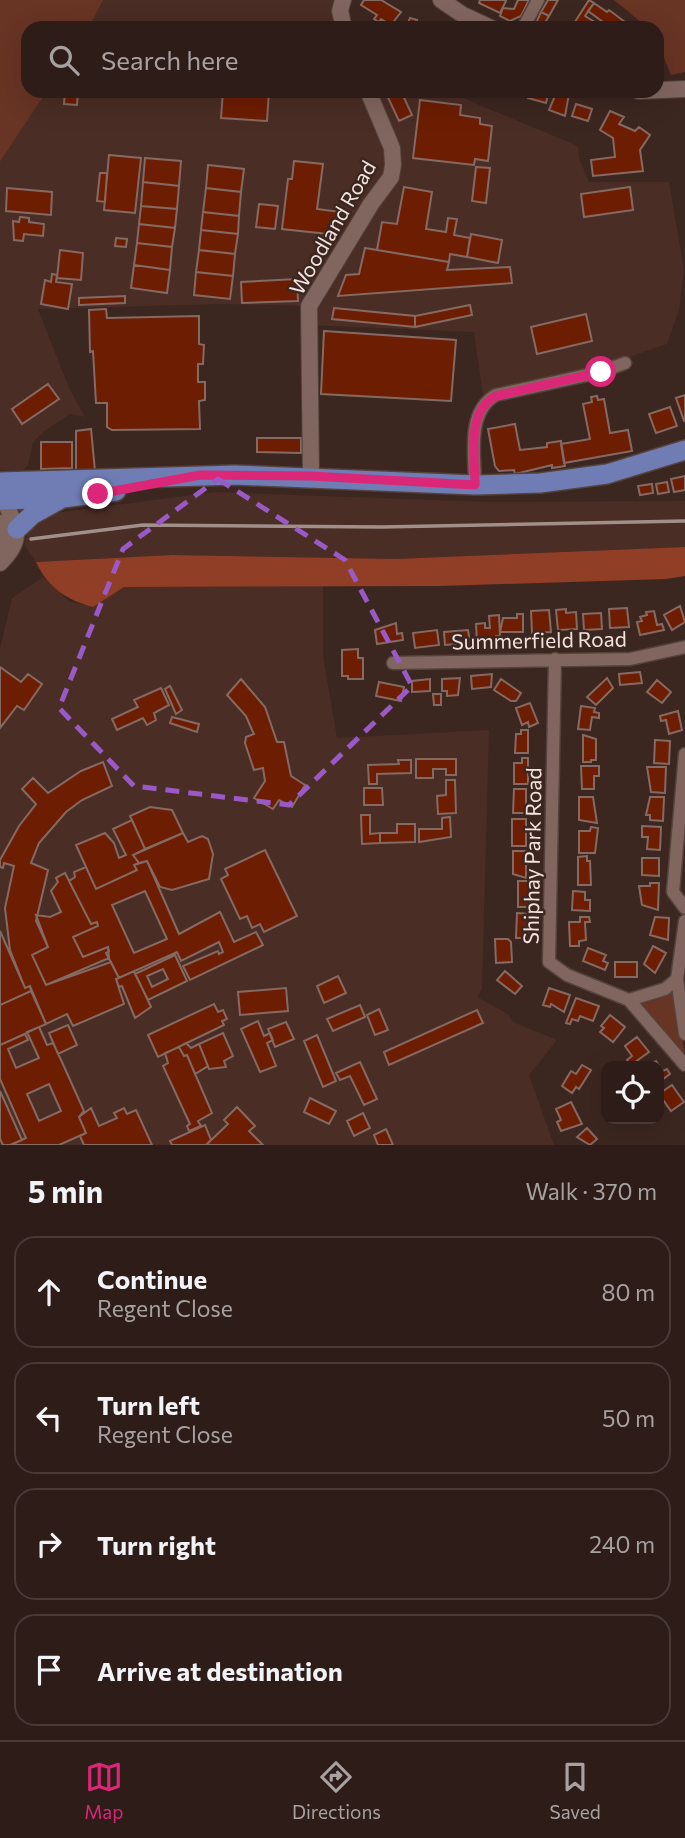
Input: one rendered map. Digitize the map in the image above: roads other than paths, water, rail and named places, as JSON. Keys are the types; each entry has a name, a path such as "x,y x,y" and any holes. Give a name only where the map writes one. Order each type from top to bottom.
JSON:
{"main road":[{"path":"1,494 200,475 311,476 475,485 540,483 607,474 685,450"},
{"path":"1,494 63,498 200,475"},
{"path":"8,526 63,498"}],"street":[{"path":"342,21 340,11 343,0"},
{"path":"441,0 460,5 482,21"},
{"path":"527,21 538,0"},
{"path":"664,90 685,89"},
{"name":"Woodland Road","path":"311,476 309,306 391,177 393,148 371,98"},
{"path":"475,485 476,420 484,402 496,396 601,372 625,363"},
{"path":"0,563 13,552 1,494"},
{"path":"0,548 8,526"},
{"name":"Summerfield Road","path":"393,663 630,659 685,647"},
{"name":"Shiphay Park Road","path":"555,659 550,962 567,975 629,1000 685,1065"},
{"path":"685,754 673,892 685,908"},
{"path":"685,922 677,979 685,1034"},
{"path":"629,1000 665,989 677,979"}],"railway":[{"path":"31,539 143,525 382,527 685,521"}]}
